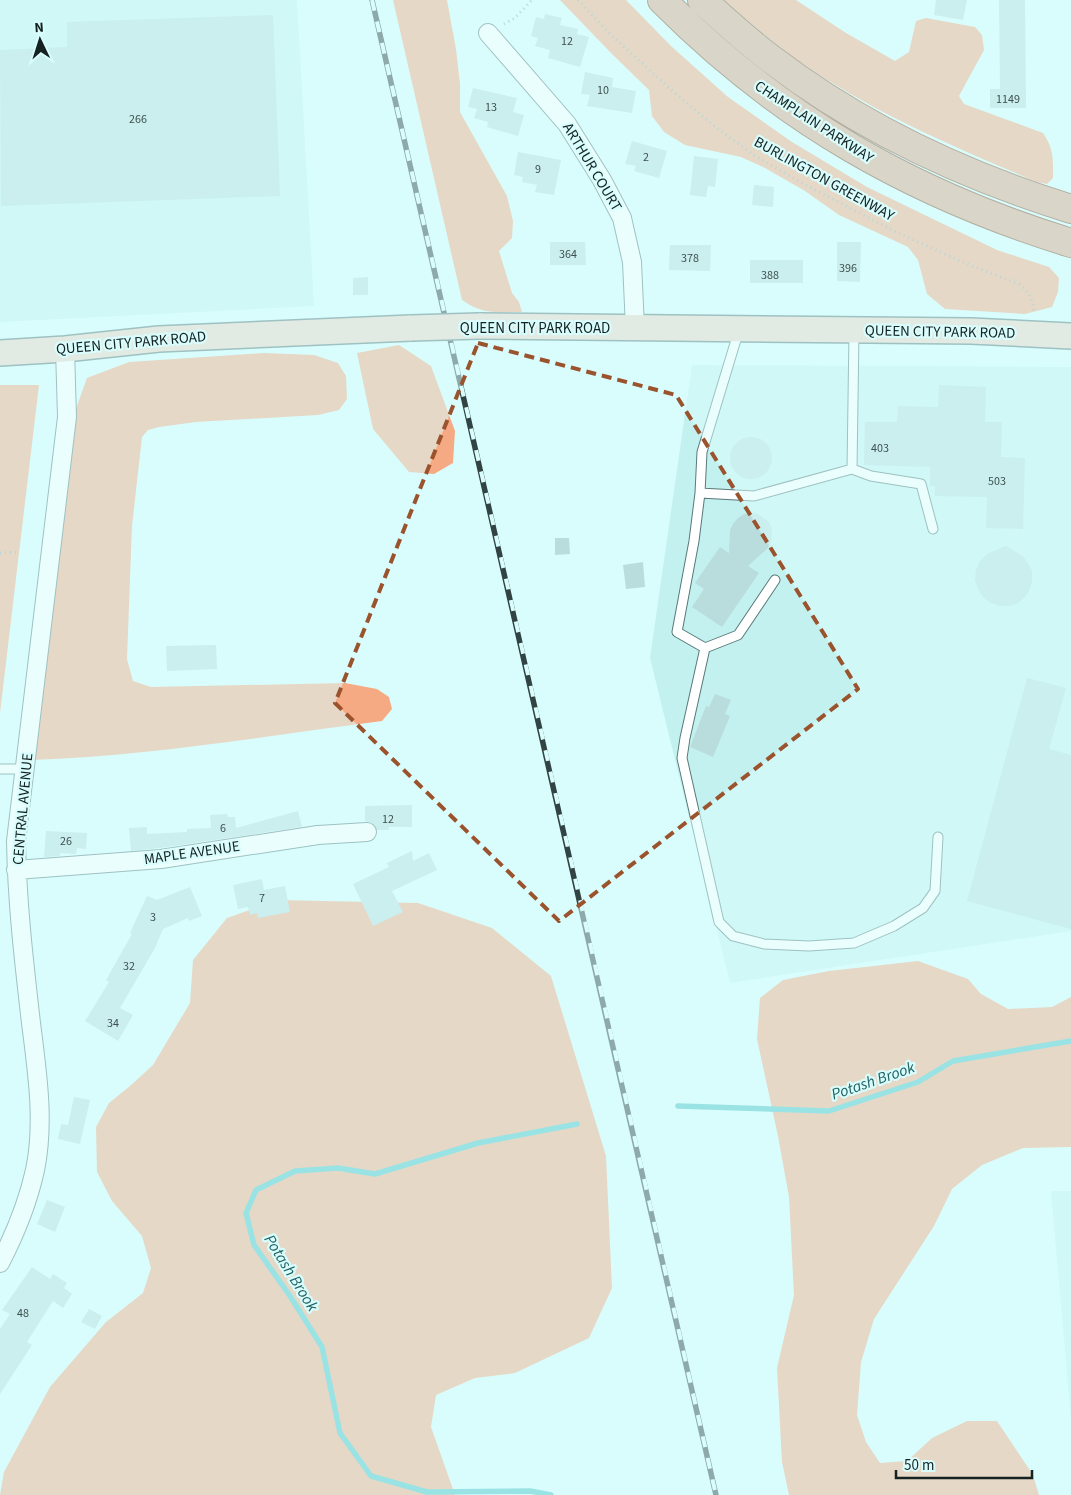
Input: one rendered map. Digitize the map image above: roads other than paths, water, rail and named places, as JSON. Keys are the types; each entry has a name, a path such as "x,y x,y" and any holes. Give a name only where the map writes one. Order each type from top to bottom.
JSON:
{"main road":[{"name":"CHAMPLAIN PARKWAY","path":"662,0 698,35 752,81 844,145 882,166 967,206 1020,227 1071,244"},
{"name":"CHAMPLAIN PARKWAY","path":"702,0 771,60 830,100 864,120 957,167 1026,195 1071,209"}],"street":[{"name":"ARTHUR COURT","path":"488,33 567,124 602,180 622,218 632,262 635,328"},
{"name":"QUEEN CITY PARK ROAD","path":"0,352 65,349 159,339 479,326 1071,336"},
{"name":"CENTRAL AVENUE","path":"0,1263 26,1202 35,1170 40,1126 38,1083 18,910 16,841 67,417 65,349"},
{"name":"MAPLE AVENUE","path":"16,870 161,859 318,835 367,832"}],"lane":[{"path":"705,648 677,632 694,542 700,493 702,452 739,330"},
{"path":"852,469 854,331"},
{"path":"700,493 754,496 852,469 871,476 922,484 933,529"},
{"path":"705,648 738,635 775,580"},
{"path":"705,648 682,758 719,922 733,936 764,944 809,946 854,943 894,926 923,908 935,890 938,837"},
{"path":"0,769 26,769"}],"waterway":[{"name":"Potash Brook","path":"678,1106 829,1111 918,1082 953,1061 1071,1041"},
{"name":"Potash Brook","path":"551,1495 530,1491 427,1492 371,1476 340,1433 322,1347 290,1296 254,1245 246,1213 256,1190 295,1171 338,1168 375,1174 478,1143 577,1124"}],"railway":[{"path":"372,0 716,1495"}]}
